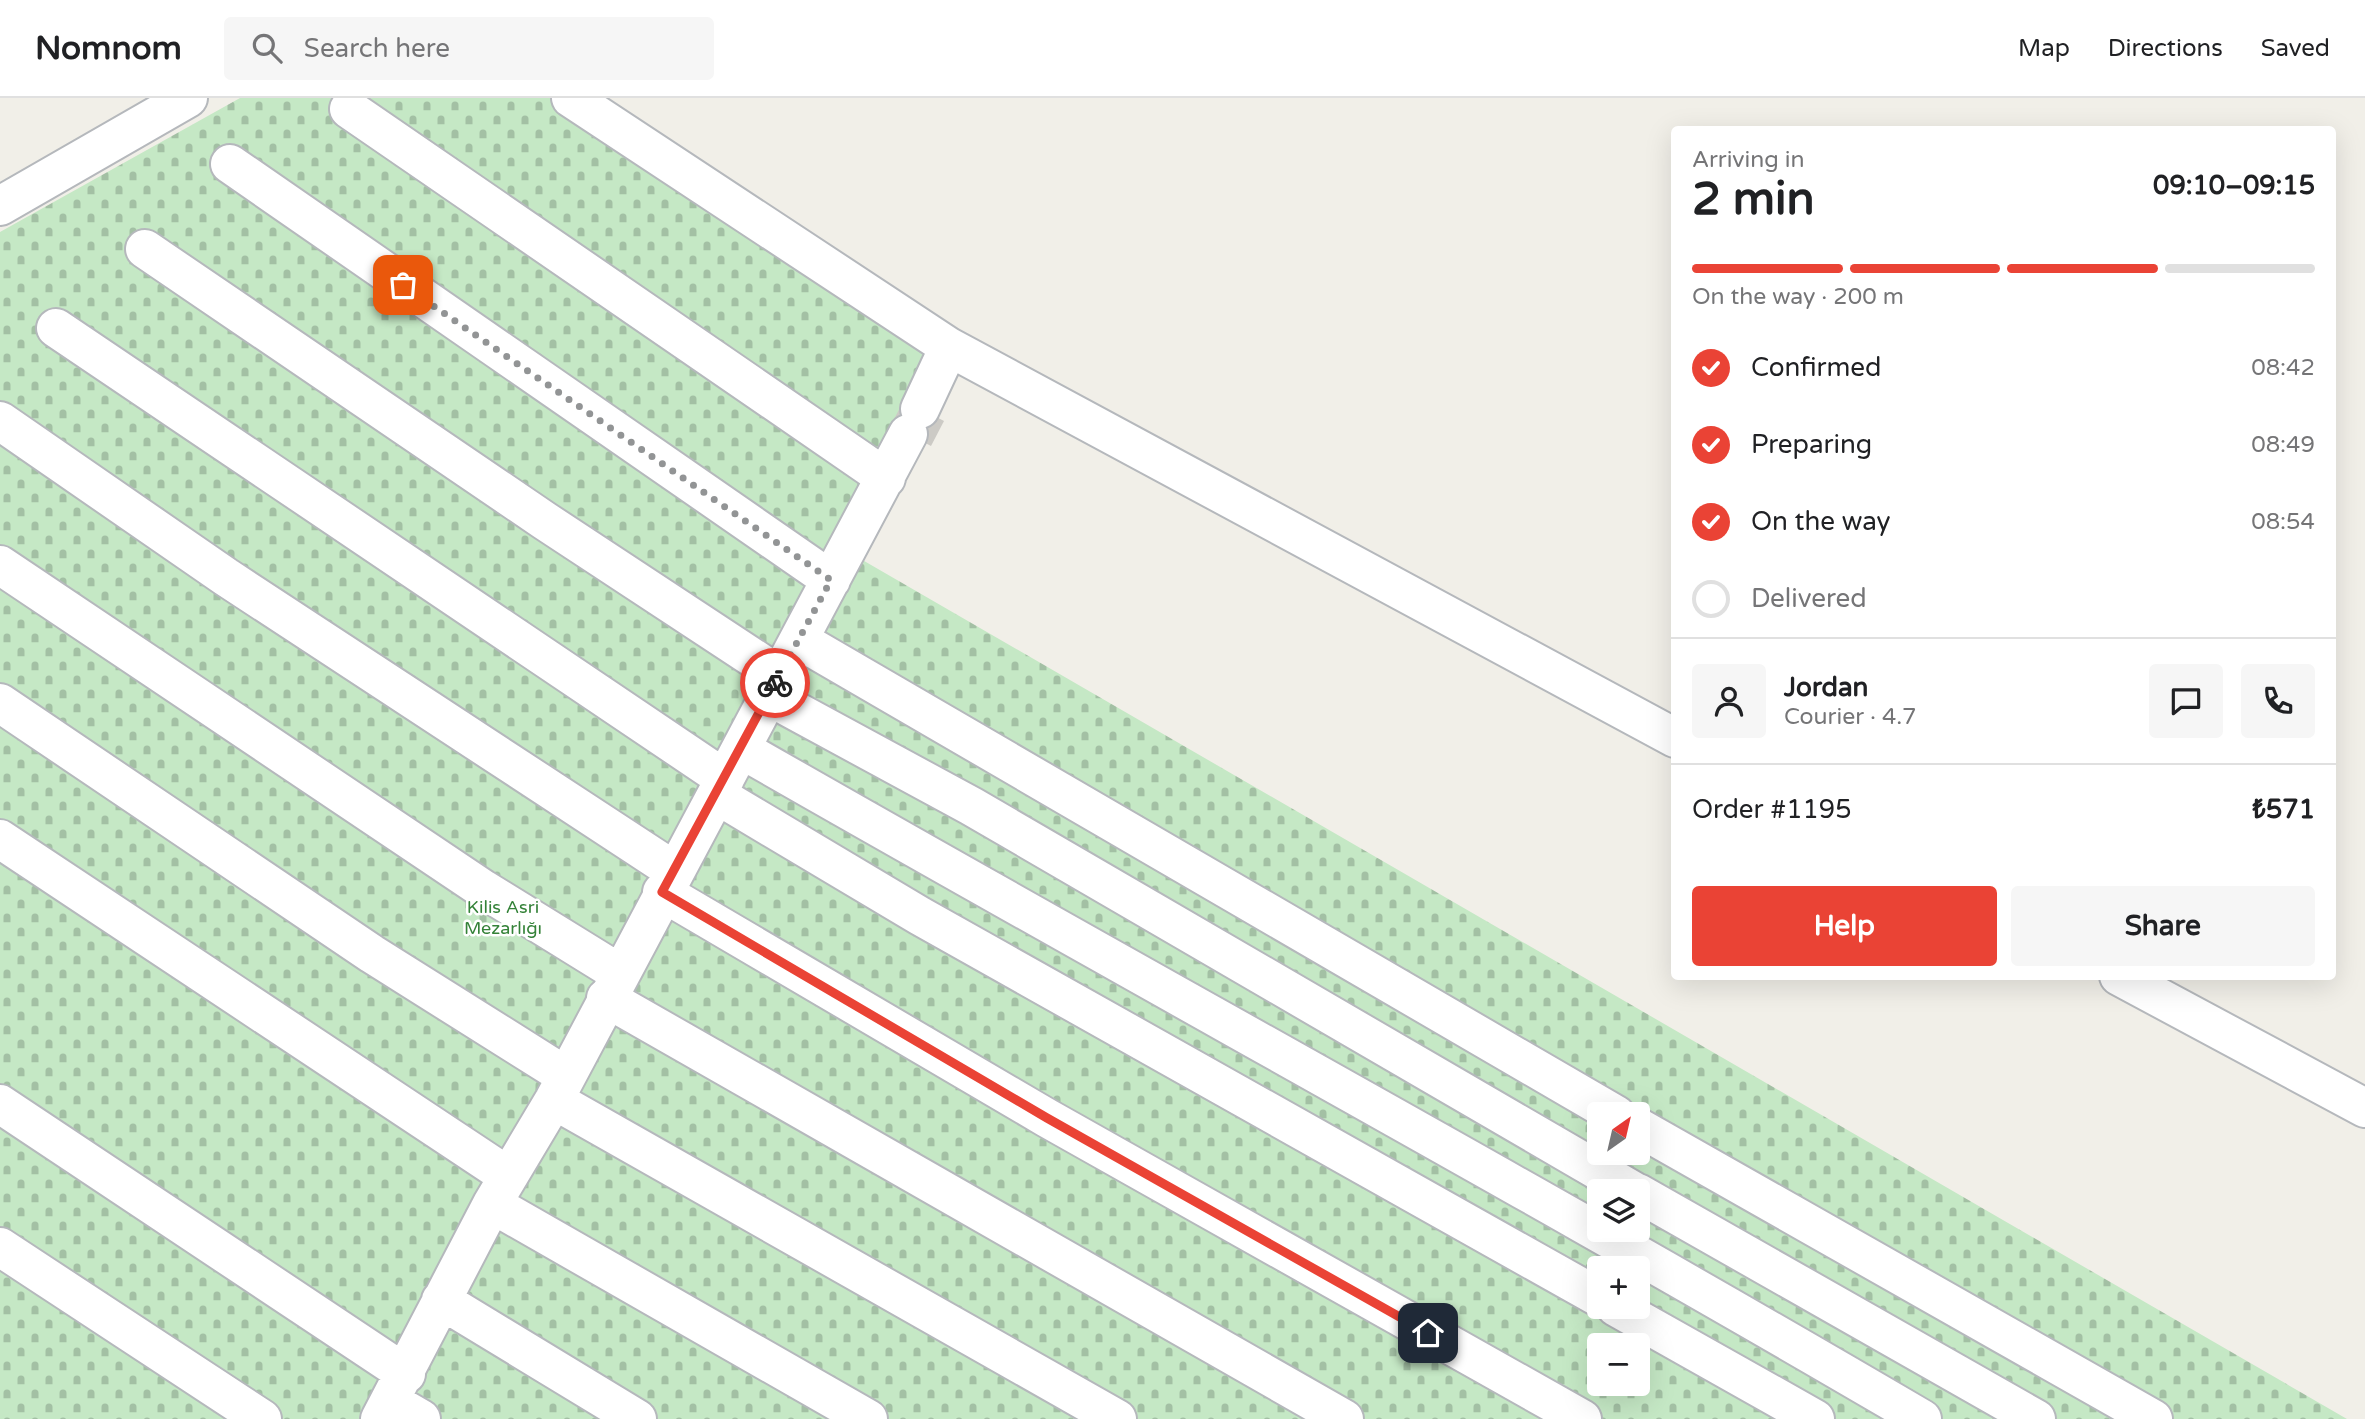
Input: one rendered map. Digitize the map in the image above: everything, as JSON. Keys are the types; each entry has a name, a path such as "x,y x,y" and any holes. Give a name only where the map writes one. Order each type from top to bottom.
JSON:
{"street":[{"path":"0,206 187,98"},
{"path":"571,98 949,346 1671,736"},
{"path":"349,109 886,478"},
{"path":"230,164 831,580"},
{"path":"145,250 545,521 773,686 971,806 1613,1179"},
{"path":"56,328 727,774 920,916 1587,1291"},
{"path":"0,1104 399,1403 441,1300 500,1190 560,1088 668,881 886,478 949,346"},
{"path":"0,421 668,881 1059,1125 1582,1419"},
{"path":"0,565 482,889 613,986 1344,1419"},
{"path":"799,640 1594,1102"},
{"path":"0,703 372,954 560,1088 1117,1419"},
{"path":"727,774 1015,906 1714,1298 1923,1419"},
{"path":"0,839 500,1190 869,1419"},
{"path":"2126,980 2365,1108"},
{"path":"1650,1134 2153,1419"},
{"path":"1650,1200 2036,1419"},
{"path":"0,1247 262,1419"},
{"path":"441,1300 637,1419"},
{"path":"1637,1319 1815,1419"},
{"path":"1987,1392 2017,1340"}],"green space":[{"name":"Kilis Asri Mezarlığı","path":"240,98 600,98 941,326 840,547 2347,1419 0,1419 0,232"}],"building":[{"path":"904,400 944,421 931,446 891,425"}],"way so far":[{"path":"403,285 831,580 775,683"}],"route":[{"path":"775,683 662,892 1047,1118 1428,1333"}]}
